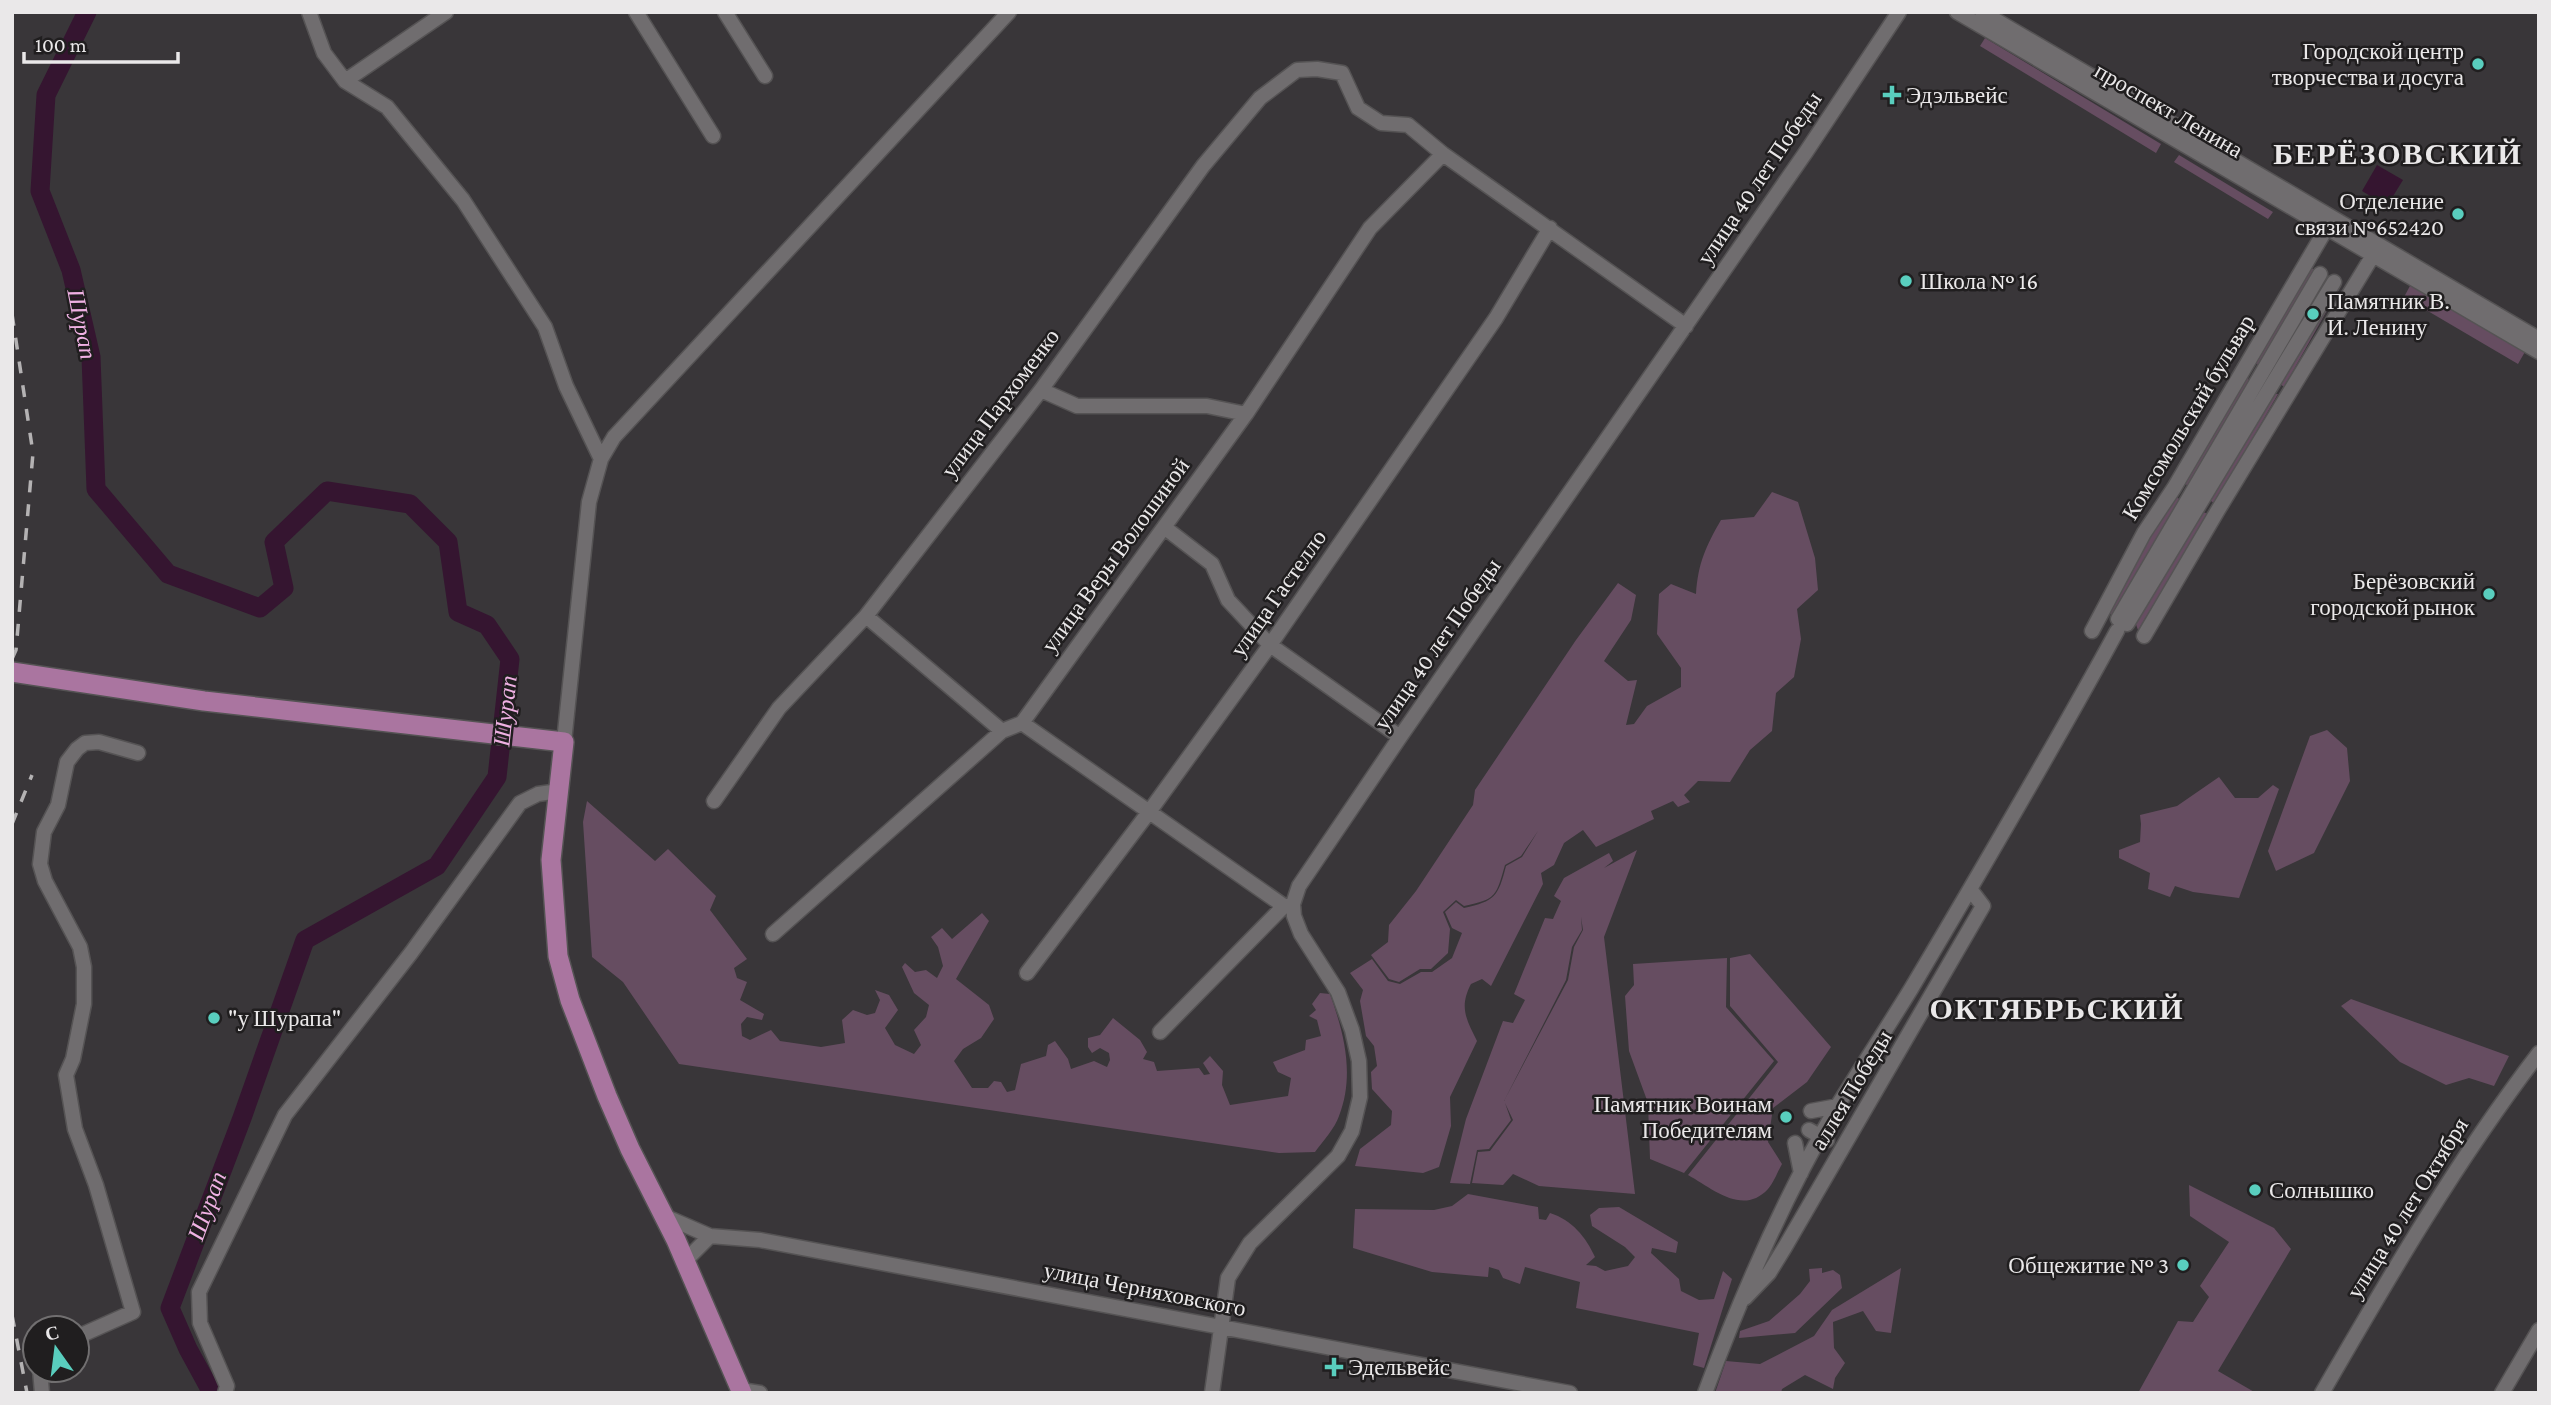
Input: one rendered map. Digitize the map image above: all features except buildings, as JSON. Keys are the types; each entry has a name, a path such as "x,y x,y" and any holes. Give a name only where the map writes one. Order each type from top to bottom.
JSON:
{"main road":[{"path":"12,671 204,701 564,742 551,860 558,956 570,1000 630,1149 748,1392"}],"street":[{"path":"309,12 324,53 345,81 387,107 463,200 545,327 566,386 601,459"},
{"path":"345,81 446,12"},
{"path":"636,12 713,136"},
{"path":"725,12 765,76"},
{"path":"564,742 589,502 601,459 614,437 1009,12"},
{"name":"улица 40 лет Победы","path":"1160,1032 1289,905 1299,886 1400,737 1806,152 1899,12"},
{"name":"проспект Ленина","path":"1957,12 2376,251 2539,339"},
{"name":"проспект Ленина","path":"1982,12 2329,224"},
{"name":"улица Пархоменко","path":"714,801 779,708 866,616 1041,390 1203,166 1260,98 1297,70 1317,69 1342,73 1359,108 1381,123 1408,125 1443,154"},
{"path":"1443,154 1686,326"},
{"name":"улица Веры Волошиной","path":"1022,723 1246,414 1370,228 1443,154"},
{"name":"Комсомольский бульвар","path":"2092,631 2144,533 2181,476 2329,224"},
{"name":"улица Гастелло","path":"1027,973 1149,812 1270,645 1496,318 1549,228"},
{"path":"2144,636 2376,251"},
{"name":"проспект Ленина","path":"2376,251 2539,352"},
{"path":"1704,1393 1736,1308 1819,1135 1970,889 2320,274"},
{"path":"2121,625 2334,282"},
{"path":"1041,390 1077,406 1207,406 1246,414"},
{"path":"1164,527 1212,564 1228,600 1270,645 1400,737"},
{"path":"866,616 1002,731"},
{"path":"773,934 1002,731 1022,723 1289,905 1301,934 1338,992 1352,1030 1359,1061 1360,1097 1352,1131 1338,1156 1250,1243 1228,1278 1212,1393"},
{"path":"91,1332 133,1312 96,1185 75,1129 66,1076 73,1059 84,1003 83,967 80,947 45,881 40,864 41,847 44,832 58,805 67,762 77,749 85,743 99,742 138,753"},
{"path":"225,1393 227,1386 201,1323 199,1292 285,1115 411,953 520,803 538,794 559,790"},
{"name":"аллея Победы","path":"1736,1308 1769,1273 1785,1247 1983,906 1970,889"},
{"path":"1938,985 1940,938"},
{"path":"1911,989 1930,999"},
{"path":"1882,1036 1919,1020"},
{"name":"улица 40 лет Октября","path":"2322,1393 2389,1278 2484,1127 2539,1053"},
{"path":"1811,1111 1838,1106"},
{"path":"1795,1143 1801,1173"},
{"name":"улица Черняховского","path":"664,1216 710,1236 760,1240 1570,1393"},
{"path":"685,1261 710,1236"},
{"path":"1760,1255 1785,1247"},
{"path":"2502,1393 2539,1330"}],"shaded area":[{"path":"1985,38 2161,144 2156,153 1980,46"},
{"path":"2179,155 2273,212 2268,219 2174,162"},
{"path":"2377,165 2403,180 2387,206 2362,191"},
{"path":"2309,268 2317,270 2260,365 2253,362"},
{"path":"2411,284 2526,350 2518,364 2404,297"},
{"path":"2335,285 2340,287 2284,387 2279,383"},
{"path":"2247,369 2249,383 2189,486 2179,481"},
{"path":"2269,394 2278,394 2215,504 2207,498"},
{"path":"1772,492 1798,502 1815,558 1818,590 1797,609 1801,639 1794,677 1776,693 1772,731 1750,750 1730,782 1698,781 1684,795 1690,802 1678,807 1673,801 1651,811 1654,819 1596,847 1583,830 1564,843 1554,865 1541,873 1543,884 1491,986 1482,979 1471,984 1467,992 1465,1013 1477,1041 1450,1097 1451,1126 1439,1167 1423,1173 1355,1166 1360,1149 1391,1125 1392,1111 1372,1089 1371,1072 1377,1066 1374,1046 1366,1036 1360,1001 1363,990 1350,973 1372,959 1388,981 1400,984 1421,972 1432,972 1452,958 1462,933 1452,928 1445,912 1456,902 1464,908 1483,903 1494,896 1506,866 1522,857 1538,831 1521,856 1505,865 1494,894 1483,901 1464,906 1456,900 1443,912 1450,929 1448,953 1431,969 1420,969 1399,982 1389,979 1371,955 1388,942 1389,925 1416,891 1473,805 1475,790 1576,640 1618,583 1636,595 1631,620 1604,661 1628,681 1637,680 1626,725 1634,724 1647,706 1681,687 1681,668 1657,634 1659,594 1671,584 1696,594 1704,555 1721,520 1754,517"},
{"path":"2174,496 2185,502 2114,615 2104,612"},
{"path":"2199,511 2209,514 2138,630 2134,619"},
{"path":"2327,730 2347,748 2350,781 2314,853 2276,871 2268,851 2310,736"},
{"path":"2219,777 2235,798 2258,798 2273,785 2279,789 2239,898 2193,892 2175,886 2170,897 2148,889 2150,873 2119,858 2119,850 2140,842 2140,815 2177,806"},
{"path":"587,801 655,861 668,849 716,896 710,910 747,959 734,968 737,978 747,982 740,1000 764,1014 762,1020 747,1017 741,1024 742,1036 750,1040 771,1030 780,1041 821,1047 845,1043 842,1020 853,1010 867,1015 875,1013 880,1000 875,990 889,995 898,1010 885,1028 895,1045 914,1054 921,1045 914,1030 926,1017 929,1005 914,993 902,967 905,963 915,972 926,970 937,978 943,966 938,947 931,937 942,928 952,939 982,913 989,921 956,979 989,1005 994,1019 981,1038 963,1049 954,1061 972,1088 988,1088 994,1081 1001,1082 1007,1092 1015,1090 1021,1064 1046,1056 1048,1045 1055,1041 1068,1059 1071,1069 1094,1061 1107,1067 1109,1053 1100,1048 1092,1053 1088,1047 1088,1038 1100,1035 1113,1018 1140,1040 1147,1052 1143,1059 1154,1062 1157,1071 1199,1068 1204,1075 1210,1074 1203,1063 1210,1056 1223,1071 1222,1085 1230,1105 1288,1096 1291,1078 1278,1072 1273,1062 1305,1050 1306,1040 1321,1036 1317,1020 1309,1016 1316,1010 1312,1004 1320,993 1330,994 1346,1054 1344,1101 1337,1121 1315,1152 1279,1153 679,1064 623,982 592,957 583,822"},
{"path":"1637,850 1604,937 1635,1194 1539,1186 1513,1174 1503,1185 1472,1183 1478,1152 1490,1151 1513,1120 1505,1103 1511,1120 1489,1149 1477,1150 1470,1184 1450,1183 1466,1119 1503,1021 1513,1023 1525,1000 1514,994 1545,918 1553,919 1561,901 1554,896 1564,878 1609,853 1613,861 1604,868","holes":["1581,917 1583,930 1574,947 1568,980 1504,1101 1566,980 1572,947 1582,930"]},
{"path":"1750,954 1831,1047 1807,1082 1773,1108 1768,1142 1782,1164 1772,1183 1758,1197 1738,1200 1718,1193 1688,1175 1778,1062 1730,1006 1730,958"},
{"path":"1727,958 1726,1007 1774,1061 1684,1173 1650,1159 1648,1103 1629,1051 1625,996 1634,985 1633,964"},
{"path":"2351,999 2509,1056 2494,1086 2469,1078 2446,1085 2400,1062 2341,1006"},
{"path":"2189,1185 2274,1228 2291,1249 2218,1371 2256,1393 2138,1393 2178,1321 2193,1322 2209,1297 2200,1286 2229,1242 2190,1216"},
{"path":"1468,1194 1538,1207 1539,1219 1546,1220 1550,1213 1558,1216 1583,1236 1595,1257 1586,1265 1605,1271 1628,1266 1635,1257 1625,1247 1592,1226 1590,1215 1599,1208 1619,1207 1678,1242 1676,1253 1652,1248 1651,1253 1679,1279 1681,1291 1699,1300 1714,1299 1723,1271 1732,1279 1704,1368 1693,1365 1699,1333 1576,1308 1580,1282 1525,1267 1520,1284 1503,1278 1499,1270 1489,1267 1488,1277 1432,1272 1353,1248 1355,1209 1434,1210 1452,1206"},
{"path":"1822,1268 1822,1273 1833,1270 1840,1275 1842,1288 1795,1333 1739,1338 1740,1331 1769,1321 1800,1294 1810,1281 1809,1269"},
{"path":"1901,1268 1891,1333 1876,1331 1863,1311 1833,1322 1834,1348 1845,1363 1835,1378 1833,1389 1805,1375 1782,1389 1781,1393 1715,1393 1726,1361 1760,1364 1814,1336 1832,1310"}],"waterway":[{"name":"Шурап","path":"87,12 46,95 40,191 71,270 91,357 96,489 168,574 260,608 284,588 274,542 327,491 410,504 448,542 458,612 487,625 510,659 497,777 437,866 305,940 242,1118 170,1308 212,1393"}],"railway":[{"path":"12,314 33,453 16,650 12,659"},
{"path":"12,824 32,775"},
{"path":"12,1315 27,1393"}],"place":[{"name":"Городской центр творчества и досуга","path":"2478,64"},
{"name":"Эдэльвейс","path":"1892,95"},
{"name":"Отделение связи №652420","path":"2458,214"},
{"name":"Школа № 16","path":"1906,281"},
{"name":"Памятник В. И. Ленину","path":"2313,314"},
{"name":"Берёзовский городской рынок","path":"2489,594"},
{"name":"\"у Шурапа\"","path":"214,1018"},
{"name":"Памятник Воинам Победителям","path":"1786,1117"},
{"name":"Солнышко","path":"2255,1190"},
{"name":"Общежитие № 3","path":"2183,1265"},
{"name":"Эдельвейс","path":"1334,1367"}],"district":[{"name":"БЕРЁЗОВСКИЙ","path":"2398,154"},
{"name":"ОКТЯБРЬСКИЙ","path":"2057,1009"}]}
